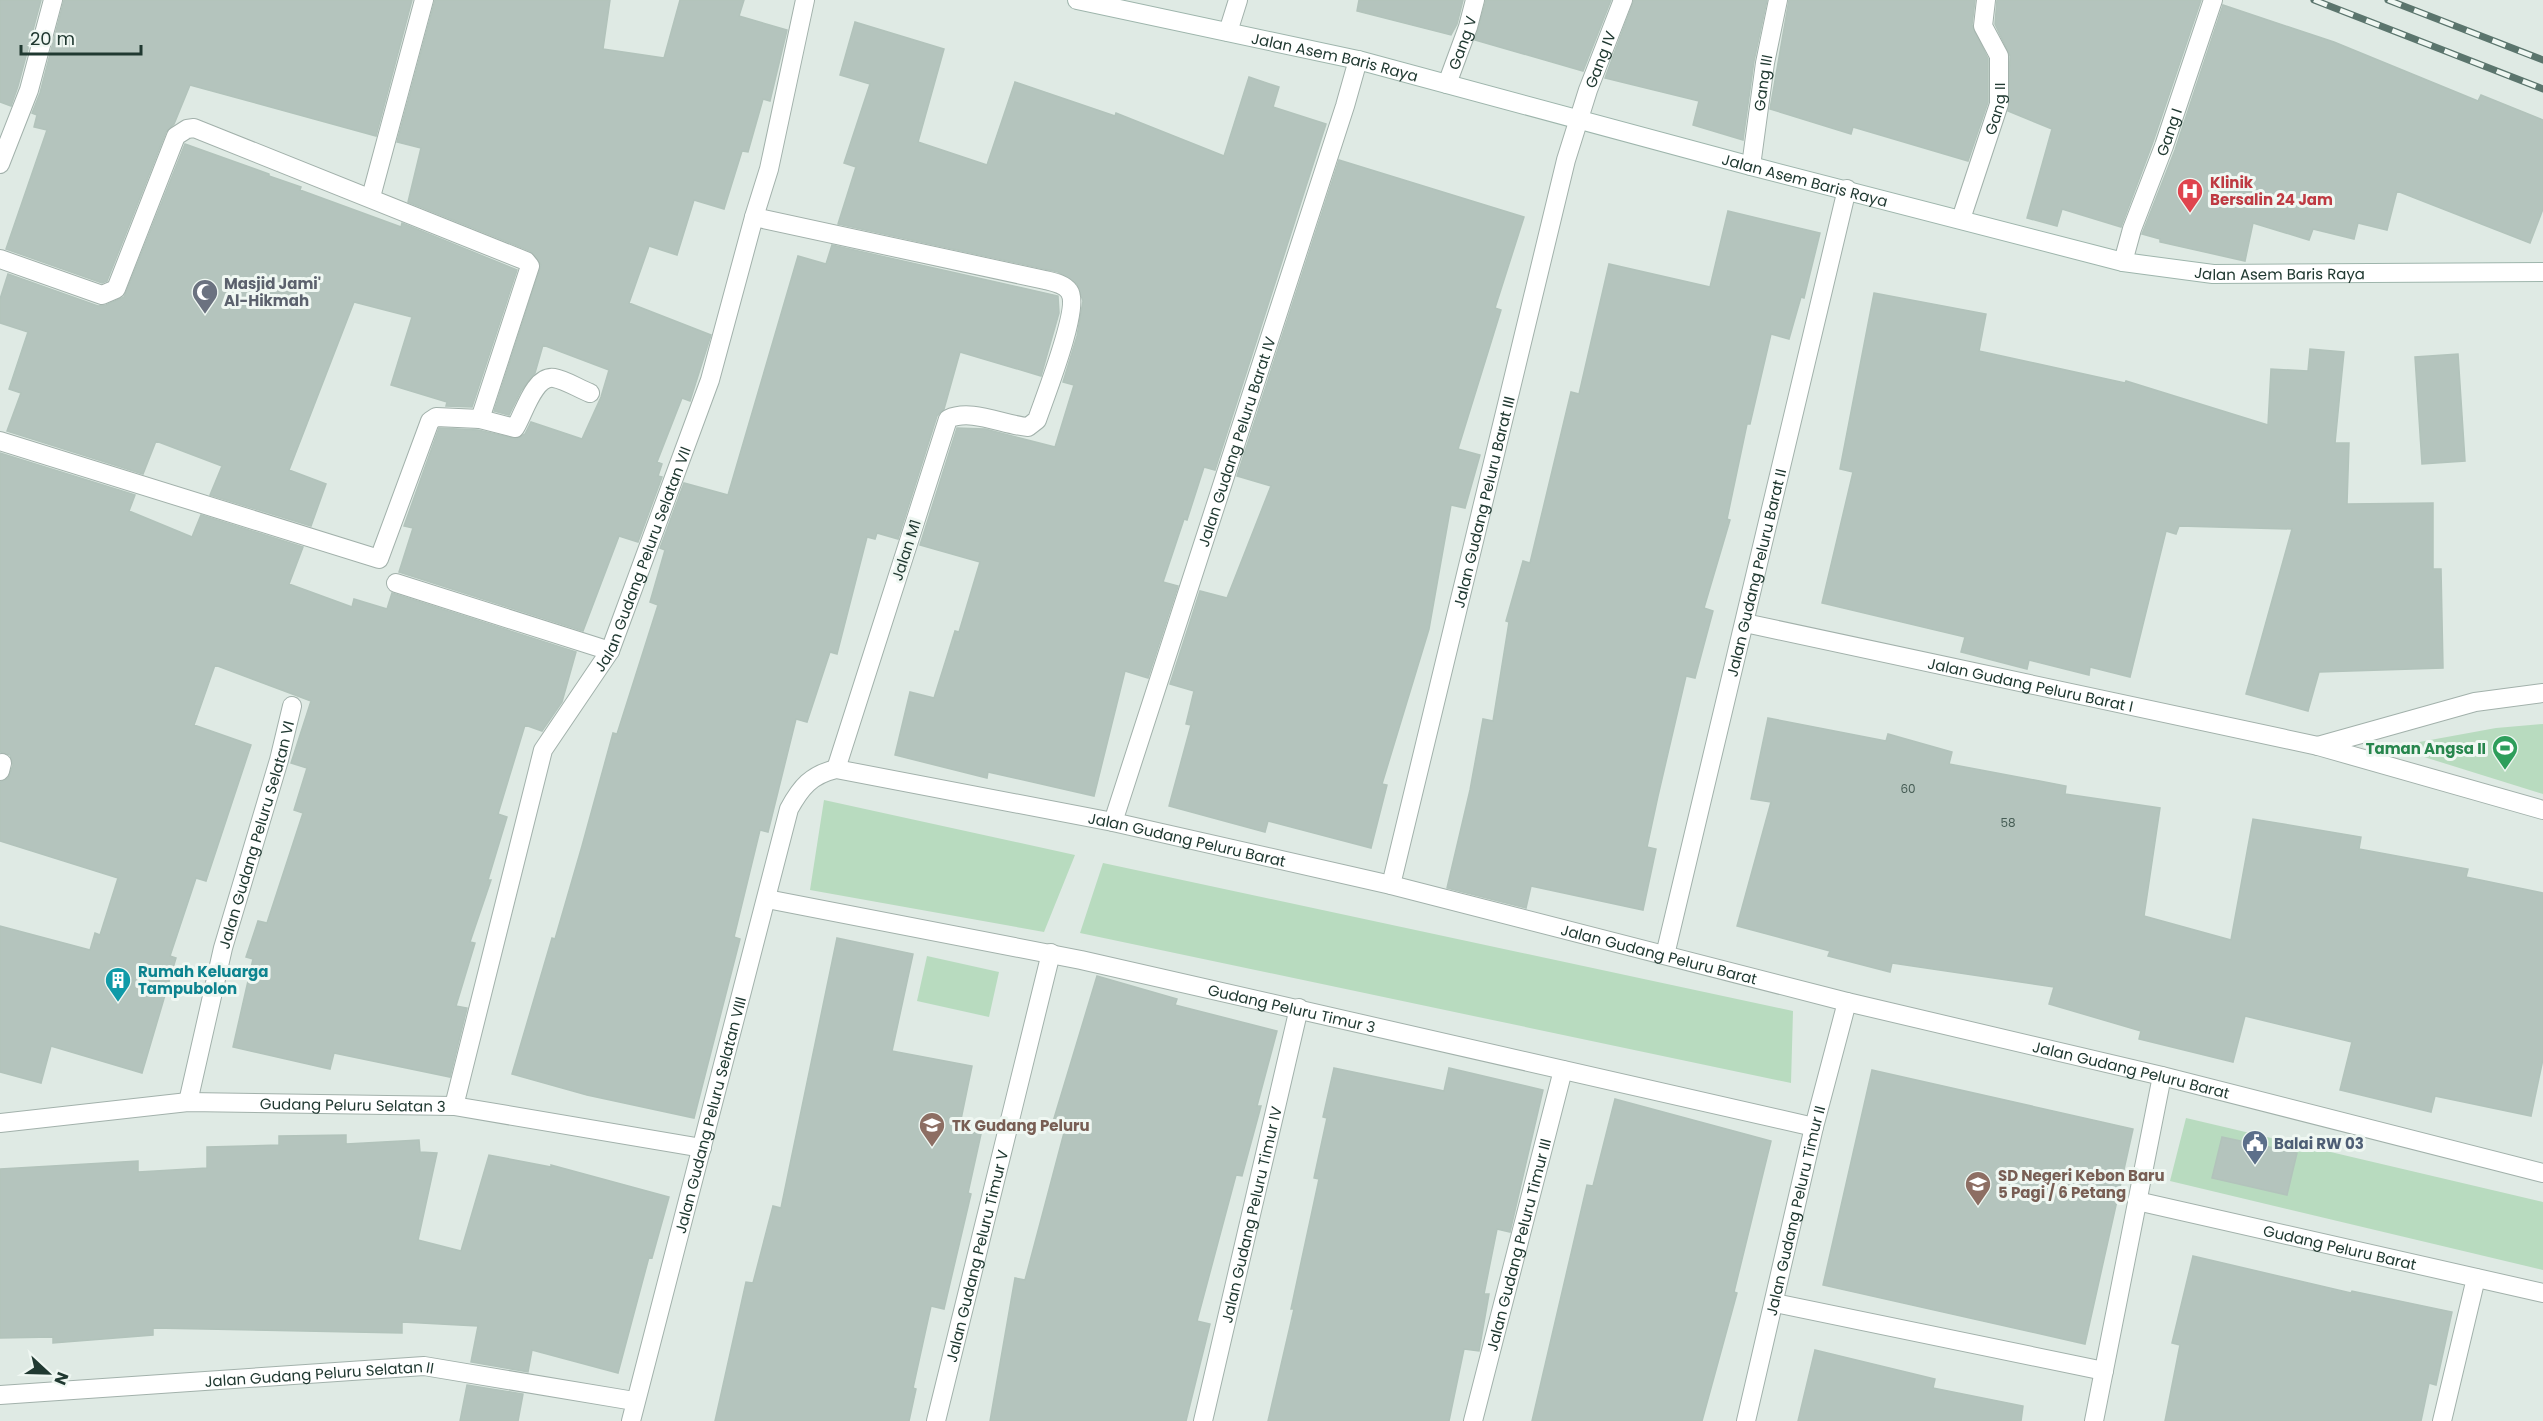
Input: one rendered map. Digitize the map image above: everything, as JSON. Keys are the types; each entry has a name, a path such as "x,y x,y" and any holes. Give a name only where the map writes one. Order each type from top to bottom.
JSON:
{"street":[{"path":"0,164 29,90 53,0"},
{"path":"371,197 424,0"},
{"name":"Jalan Gudang Peluru Selatan VII","path":"454,1106 543,750 610,651 710,380 754,217 770,169 805,0"},
{"name":"Jalan Asem Baris Raya","path":"1077,0 1358,60 1751,166 2123,262 2212,274 2543,272"},
{"path":"1228,32 1238,0"},
{"name":"Gang V","path":"1447,84 1468,27 1475,0"},
{"name":"Gang IV","path":"1577,119 1623,0"},
{"name":"Gang III","path":"1751,166 1765,63 1778,0"},
{"name":"Gang II","path":"1960,219 1999,104 1999,56 1983,26 1986,0"},
{"name":"Gang I","path":"2123,262 2212,0"},
{"name":"Jalan Gudang Peluru Barat IV","path":"1113,822 1342,118 1358,60"},
{"name":"Jalan Gudang Peluru Barat III","path":"1391,885 1577,119"},
{"path":"0,259 102,295 116,289 176,136 187,129 194,128 526,261 530,266 480,419"},
{"name":"Jalan Gudang Peluru Barat II","path":"1665,955 1847,189"},
{"name":"Jalan M1","path":"754,217 1060,284 1070,292 1072,299 1064,343 1037,420 1028,427 970,416 957,415 948,419 836,769"},
{"path":"0,441 379,559 430,421 436,417 480,419 515,428 536,386 543,380 553,378 590,393"},
{"path":"396,583 610,651"},
{"name":"Jalan Gudang Peluru Barat I","path":"1744,623 2318,746 2543,810"},
{"name":"Jalan Gudang Peluru Barat I","path":"2318,746 2475,702 2543,693"},
{"name":"Jalan Gudang Peluru Selatan VI","path":"188,1102 223,948 279,760 292,706"},
{"name":"Jalan Gudang Peluru Barat","path":"836,769 1113,822 1391,885 1847,1002 2162,1076 2543,1173"},
{"name":"Jalan Gudang Peluru Selatan VIII","path":"631,1421 634,1401 789,809 799,790 808,780 821,772 836,769"},
{"name":"Gudang Peluru Timur 3","path":"767,899 1051,953 1814,1127"},
{"name":"Jalan Gudang Peluru Timur V","path":"936,1421 1051,953"},
{"name":"Jalan Gudang Peluru Timur II","path":"1746,1421 1814,1127 1847,1002"},
{"name":"Jalan Gudang Peluru Timur IV","path":"1203,1421 1299,1008"},
{"name":"Jalan Gudang Peluru Timur III","path":"1473,1421 1563,1070"},
{"path":"2094,1421 2162,1076"},
{"name":"Gudang Peluru Selatan 3","path":"0,1123 188,1102 454,1106 702,1148"},
{"name":"Gudang Peluru Barat","path":"2137,1201 2543,1293"},
{"path":"2442,1421 2476,1278"},
{"path":"1775,1303 2104,1371"},
{"name":"Jalan Gudang Peluru Selatan II","path":"0,1395 424,1366 634,1401"}],"green space":[{"name":"Taman Angsa II","path":"2543,724 2543,794 2392,747 2496,728"},
{"path":"824,800 1075,855 1044,932 810,890"},
{"path":"1103,863 1793,1011 1791,1083 1080,933"},
{"path":"927,956 999,972 989,1017 917,1001"},
{"path":"2186,1118 2543,1202 2543,1270 2170,1181"}],"building":[{"path":"0,0 41,0 11,106 0,102"},
{"path":"64,0 412,0 376,136 190,85 174,124 166,132 107,281 102,283 6,249 47,130 34,127 37,115 32,113 40,93"},
{"path":"435,0 610,0 603,49 664,58 680,0 744,0 739,16 787,30 770,101 763,99 748,152 742,151 724,209 694,200 677,255 649,246 629,303 711,335 690,401 682,398 657,462 662,464 658,476 662,477 638,542 619,536 583,631 399,572 413,528 404,526 439,428 478,430 517,439 525,434 531,422 582,439 601,397 609,370 543,345 535,373 521,391 509,415 494,411 541,265 530,251 408,202 421,148 397,142"},
{"path":"1359,0 1463,0 1457,24 1451,35 1357,11"},
{"path":"1486,0 1611,0 1583,71 1475,40"},
{"path":"1634,0 1767,0 1754,61 1743,140 1693,125 1699,101 1605,78"},
{"path":"1789,0 1975,0 1972,25 1988,59 1988,102 1968,161 1853,127 1851,134 1770,109"},
{"path":"1997,0 2201,0 2153,142 2121,227 2062,209 2057,226 2027,218 2052,129 2008,111 2010,56 1995,24"},
{"path":"2223,5 2334,42 2478,101 2481,95 2543,120 2543,209 2530,243 2397,191 2387,230 2358,223 2354,239 2313,229 2309,240 2253,223 2245,261 2160,242 2160,239 2142,234 2175,150"},
{"path":"855,22 944,49 918,142 987,165 1015,82 1115,116 1116,113 1224,156 1249,77 1279,87 1273,107 1326,124 1215,470 1204,467 1163,582 1178,586 1148,678 1125,671 1094,796 988,772 987,778 895,755 910,692 934,698 955,631 959,632 980,562 920,545 957,428 985,429 1055,447 1074,385 1063,382 1077,336 1083,301 1077,284 1058,272 838,224 856,167 844,163 870,84 840,75"},
{"path":"185,144 269,174 269,176 301,187 300,190 401,227 402,223 517,270 472,407 446,406 447,402 391,385 412,317 354,302 289,470 326,484 311,526 210,495 222,466 156,441 143,474 7,431 21,393 9,389 28,332 0,323 0,299 8,274 98,306 124,297"},
{"path":"1339,160 1524,217 1495,308 1501,310 1458,449 1480,455 1465,508 1451,505 1429,629 1382,784 1387,785 1371,848 1268,821 1265,832 1169,806 1191,725 1186,724 1194,691 1170,684 1200,591 1227,598 1271,486 1237,476"},
{"path":"1728,211 1820,233 1804,298 1801,297 1789,339 1771,334 1750,424 1747,424 1727,519 1730,520 1704,608 1713,611 1695,678 1686,676 1647,847 1656,849 1643,910 1531,886 1526,908 1447,888 1470,790 1483,719 1493,721 1509,622 1506,621 1523,561 1530,563 1571,392 1579,394 1609,264 1710,287"},
{"path":"832,245 1058,296 1059,313 1041,376 960,352 944,409 937,416 898,539 877,533 875,539 867,537 837,654 830,652 807,722 796,719 768,832 760,830 734,937 740,939 694,1118 587,1095 512,1074 552,938 555,939 613,733 617,734 658,605 650,602 665,550 660,548 684,483 728,495 798,256 826,264"},
{"path":"1874,293 1986,314 1979,351 2125,383 2126,381 2268,425 2271,369 2308,371 2310,349 2344,352 2335,443 2349,443 2347,504 2433,503 2433,569 2441,569 2443,668 2319,672 2308,711 2246,694 2292,529 2179,526 2176,534 2166,531 2130,677 2090,667 2089,675 2029,660 2027,669 1961,652 1965,637 1822,603 1853,472 1840,469"},
{"path":"2458,354 2465,461 2422,464 2415,357"},
{"path":"0,453 135,495 129,511 192,537 201,515 303,547 289,584 352,607 354,599 387,609 392,593 576,652 562,702 542,731 525,725 498,814 507,817 488,880 491,880 470,942 475,943 456,1006 467,1008 450,1077 334,1053 330,1069 233,1047 253,959 246,957 258,921 267,923 303,813 294,810 307,768 291,763 311,701 215,665 194,725 251,745 206,881 196,878 170,956 176,958 142,1073 51,1046 41,1083 0,1072 0,926 90,950 95,933 100,935 118,878 0,841 0,782 8,778 13,765 10,755 0,752"},
{"path":"1768,718 1886,741 1888,734 1952,752 1949,764 2066,786 2065,794 2160,808 2144,916 2231,940 2253,819 2361,837 2359,849 2468,869 2466,877 2543,893 2543,1059 2531,1116 2435,1096 2431,1112 2340,1090 2352,1042 2245,1016 2233,1062 2139,1039 2141,1031 2049,1004 2054,987 1892,963 1890,972 1828,956 1830,951 1737,926 1771,802 1751,799"},
{"path":"837,938 913,954 892,1051 972,1066 959,1129 981,1134 968,1193 971,1194 944,1309 931,1306 913,1388 916,1389 909,1421 715,1421 746,1282 753,1283 773,1206 781,1208"},
{"path":"1097,976 1177,999 1175,1005 1277,1031 1257,1106 1261,1106 1242,1176 1236,1175 1197,1321 1210,1324 1186,1421 990,1421 1015,1278 1025,1280 1065,1129 1052,1125"},
{"path":"1334,1068 1444,1091 1449,1068 1543,1090 1510,1232 1497,1229 1484,1294 1489,1294 1479,1351 1464,1349 1449,1421 1268,1421 1294,1309 1291,1309 1319,1179 1314,1178 1327,1118 1323,1117"},
{"name":"SD Negeri Kebon Baru 5 Pagi / 6 Petang","path":"1872,1070 2133,1129 2085,1344 1823,1285"},
{"path":"1615,1099 1771,1141 1734,1292 1737,1293 1702,1421 1532,1421 1587,1185 1593,1186"},
{"path":"346,1135 346,1144 419,1140 420,1152 437,1153 418,1240 461,1251 489,1155 551,1167 551,1165 669,1197 652,1258 649,1257 618,1373 532,1350 528,1372 471,1362 478,1326 402,1322 402,1333 153,1328 153,1335 53,1343 53,1337 0,1338 0,1169 138,1161 138,1172 207,1168 207,1147 279,1145 279,1136"},
{"name":"Balai RW 03","path":"2222,1137 2297,1153 2287,1195 2212,1178"},
{"path":"2193,1256 2351,1293 2352,1291 2452,1312 2436,1385 2429,1383 2421,1421 2165,1421 2180,1345 2172,1343"},
{"path":"1815,1350 1935,1379 1933,1388 2023,1406 2021,1421 1798,1421"},
{"path":"467,1385 523,1394 518,1421 460,1421"}],"railway":[{"path":"2314,0 2543,89"},
{"path":"2388,0 2543,60"}],"place":[{"name":"Klinik Bersalin 24 Jam","path":"2190,214"},
{"name":"Masjid Jami' Al-Hikmah","path":"205,315"},
{"name":"Taman Angsa II","path":"2505,771"},
{"name":"Rumah Keluarga Tampubolon","path":"118,1003"},
{"name":"TK Gudang Peluru","path":"932,1148"},
{"name":"Balai RW 03","path":"2255,1166"},
{"name":"SD Negeri Kebon Baru 5 Pagi / 6 Petang","path":"1978,1207"}]}
